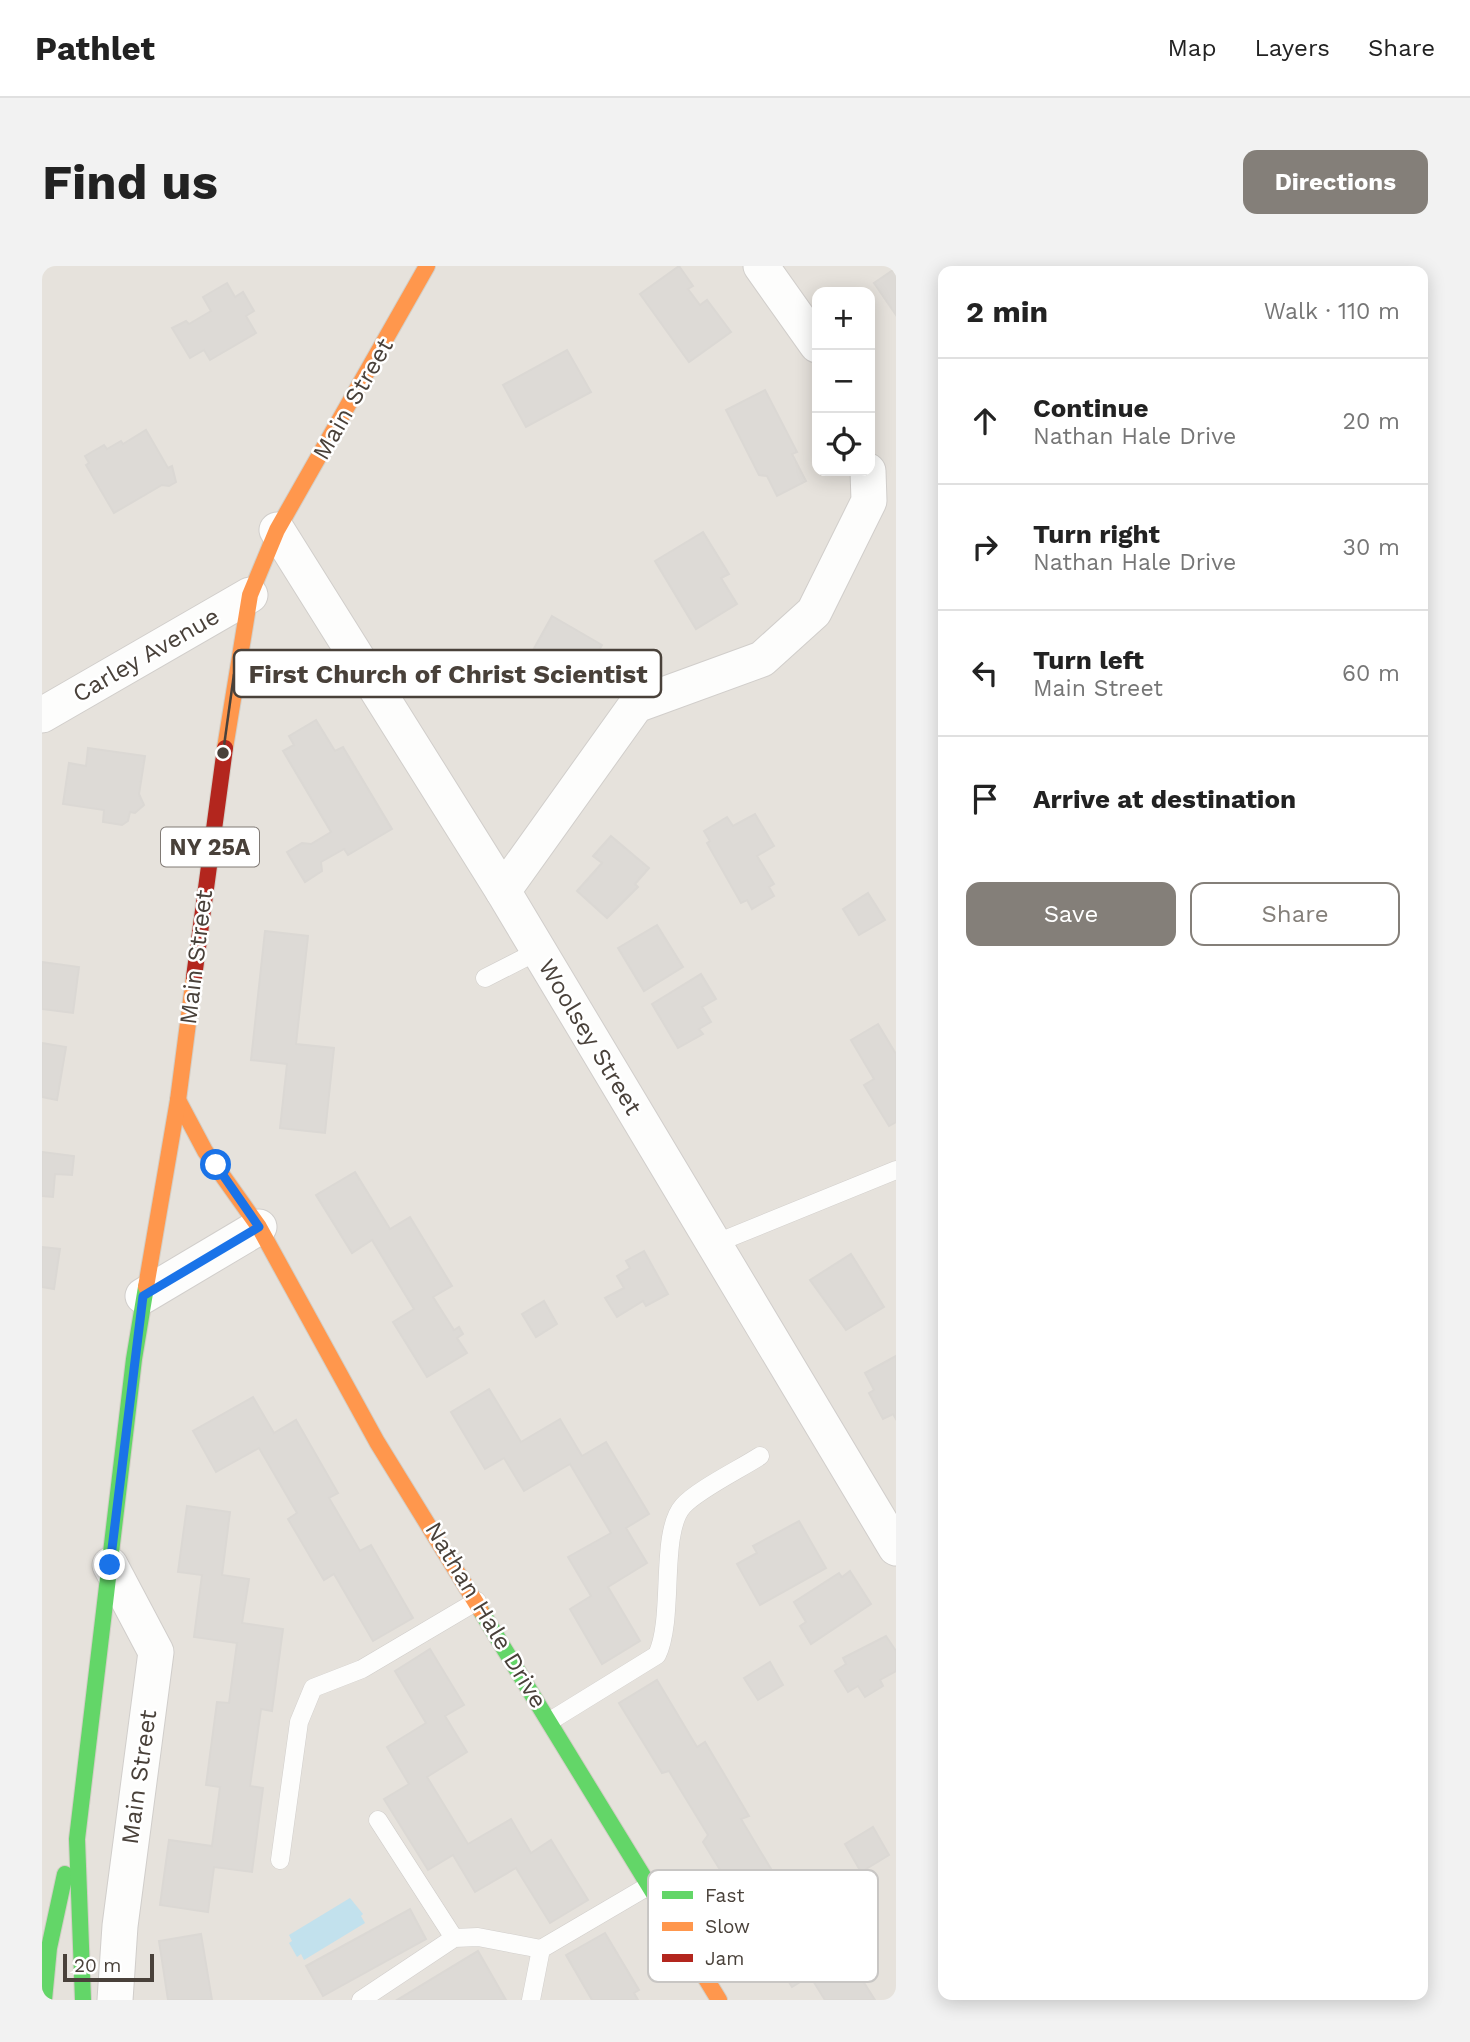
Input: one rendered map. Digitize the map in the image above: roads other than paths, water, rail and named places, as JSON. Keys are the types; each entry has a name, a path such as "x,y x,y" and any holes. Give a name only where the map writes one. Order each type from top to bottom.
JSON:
{"main road":[{"name":"Main Street","path":"83,2000 77,1839 143,1296 178,1100 212,831 250,595 276,530 427,266"},
{"name":"Nathan Hale Drive","path":"178,1100 205,1151 259,1227 377,1442 648,1882"},
{"name":"Main Street","path":"44,2000 49,1948 61,1888 77,1839"},
{"name":"Nathan Hale Drive","path":"708,1982 719,2000"}],"street":[{"path":"761,266 812,338"},
{"path":"503,891 635,705 762,659 814,612 869,501 868,476"},
{"name":"Woolsey Street","path":"276,530 503,891 896,1548"},
{"name":"Carley Avenue","path":"42,715 250,595"},
{"path":"143,1296 259,1227"},
{"name":"Main Street","path":"110,1565 156,1652 120,1926 115,2000"}],"lane":[{"path":"485,978 538,951"},
{"path":"714,1244 896,1170"},
{"path":"550,1721 657,1655 663,1644 674,1519 684,1505 760,1456"},
{"path":"280,1860 299,1722 313,1688 362,1669 477,1601"},
{"path":"378,1820 454,1938"},
{"path":"361,2000 454,1938 478,1937 541,1949 648,1886"},
{"path":"531,2000 541,1949"}],"water":[{"path":"350,1898 363,1914 361,1916 365,1923 304,1960 301,1954 297,1957 289,1943 292,1941 289,1935"}],"place":[{"name":"First Church of Christ Scientist","path":"223,753"}]}
